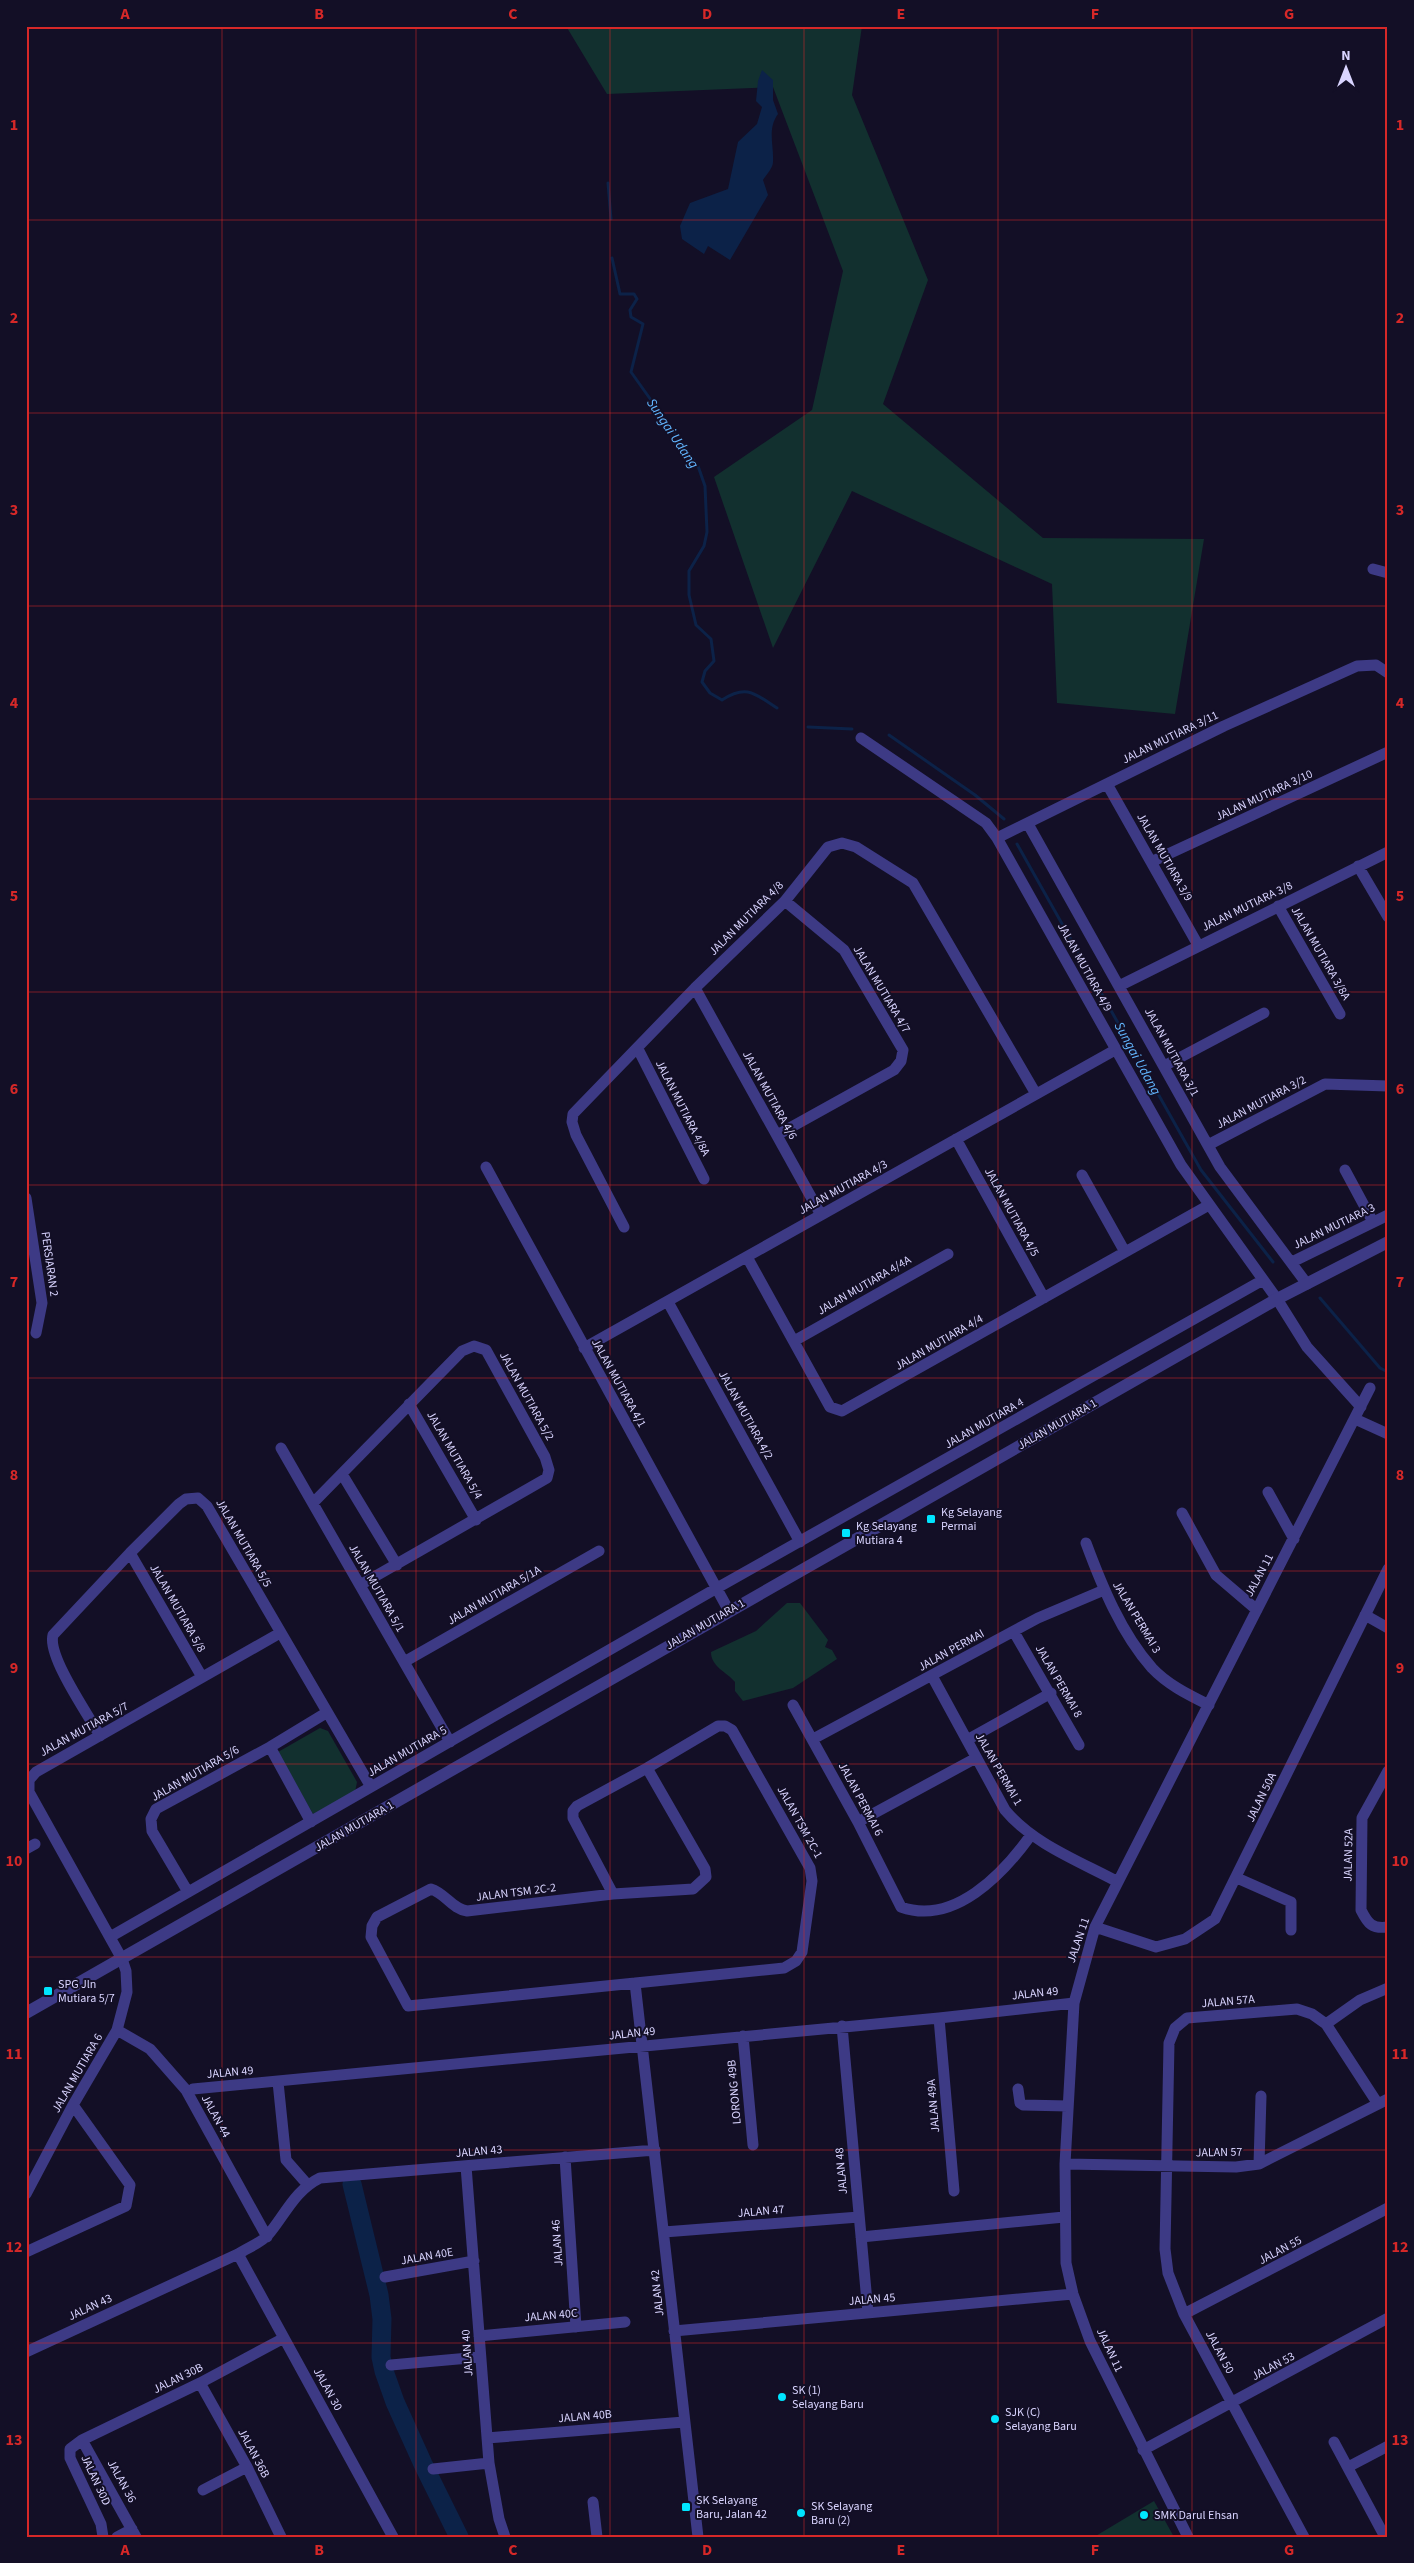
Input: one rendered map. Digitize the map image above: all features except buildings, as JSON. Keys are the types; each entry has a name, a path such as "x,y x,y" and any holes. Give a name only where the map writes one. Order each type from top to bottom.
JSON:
{"street":[{"path":"1373,569 1388,573"},
{"name":"JALAN MUTIARA 3/11","path":"997,838 1224,726 1357,666 1376,665 1388,673"},
{"name":"JALAN MUTIARA 4/9","path":"861,738 986,823 997,838 1181,1165 1277,1299 1307,1347 1361,1407"},
{"name":"JALAN MUTIARA 3/10","path":"1151,862 1388,752"},
{"name":"JALAN MUTIARA 3/9","path":"1107,784 1198,945"},
{"name":"JALAN MUTIARA 3/1","path":"1028,824 1220,1167 1307,1284"},
{"name":"JALAN MUTIARA 4/8","path":"624,1227 576,1135 572,1122 573,1114 695,988 785,900 828,847 842,843 856,847 913,883 1036,1094"},
{"name":"JALAN MUTIARA 3/8","path":"1119,986 1388,852"},
{"path":"1358,866 1388,917"},
{"name":"JALAN MUTIARA 4/7","path":"777,1135 894,1070 901,1061 903,1050 844,950 785,900"},
{"name":"JALAN MUTIARA 3/8A","path":"1278,906 1340,1014"},
{"name":"JALAN MUTIARA 4/6","path":"695,988 821,1215"},
{"path":"1164,1066 1264,1013"},
{"name":"JALAN MUTIARA 4/8A","path":"638,1049 704,1179"},
{"name":"JALAN MUTIARA 4/3","path":"584,1348 1116,1050"},
{"name":"JALAN MUTIARA 3/2","path":"1208,1145 1325,1084 1388,1086"},
{"name":"JALAN MUTIARA 4/5","path":"956,1139 1044,1298"},
{"name":"JALAN MUTIARA 4/1","path":"486,1167 729,1611"},
{"path":"1345,1170 1373,1222"},
{"path":"1082,1175 1125,1252"},
{"name":"PERSIARAN 2","path":"26,1198 42,1303 36,1333"},
{"name":"JALAN MUTIARA 4/4","path":"747,1257 830,1407 842,1411 1209,1204"},
{"name":"JALAN MUTIARA 3","path":"1292,1262 1388,1215"},
{"name":"JALAN MUTIARA 1","path":"26,2013 1277,1299 1388,1242"},
{"name":"JALAN MUTIARA 4/4A","path":"794,1341 948,1254"},
{"name":"JALAN MUTIARA 4","path":"717,1588 1263,1280"},
{"name":"JALAN MUTIARA 4/2","path":"668,1302 800,1542"},
{"name":"JALAN MUTIARA 5/2","path":"313,1503 462,1351 474,1346 486,1350 545,1457 549,1470 544,1481 360,1585"},
{"name":"JALAN 11","path":"1188,2537 1090,2341 1073,2294 1066,2263 1064,2217 1065,2164 1074,2003 1096,1927 1370,1388"},
{"name":"JALAN MUTIARA 5/4","path":"409,1404 476,1520"},
{"path":"1355,1419 1388,1434"},
{"name":"JALAN MUTIARA 5/1","path":"281,1448 450,1742"},
{"path":"342,1474 397,1565"},
{"path":"1268,1492 1294,1539"},
{"name":"JALAN MUTIARA 5/5","path":"100,1736 57,1659 52,1645 56,1632 130,1553 186,1499 202,1501 371,1787"},
{"path":"1182,1514 1216,1575 1257,1610"},
{"name":"JALAN PERMAI 3","path":"1086,1542 1104,1590 1127,1631 1152,1668 1181,1692 1210,1705"},
{"name":"JALAN MUTIARA 5/1A","path":"404,1662 599,1551"},
{"name":"JALAN MUTIARA 5/8","path":"130,1553 202,1677"},
{"name":"JALAN 50A","path":"1096,1927 1156,1947 1185,1939 1215,1919 1237,1878 1388,1569"},
{"name":"JALAN MUTIARA 5","path":"110,1937 717,1588"},
{"name":"JALAN PERMAI","path":"813,1739 1038,1618 1104,1590"},
{"path":"1365,1615 1388,1628"},
{"name":"JALAN PERMAI 8","path":"1014,1632 1051,1693 1079,1745"},
{"name":"JALAN MUTIARA 5/7","path":"122,1959 28,1789 29,1780 36,1772 280,1633"},
{"name":"JALAN PERMAI 1","path":"932,1676 1005,1810 1017,1824 1031,1835 1118,1882"},
{"path":"966,1740 1051,1693"},
{"name":"JALAN PERMAI 6","path":"793,1705 858,1822 901,1907 923,1913 955,1903 985,1888 1012,1863 1031,1835"},
{"name":"JALAN MUTIARA 5/6","path":"188,1892 152,1831 151,1819 156,1809 270,1747 326,1713"},
{"name":"JALAN TSM 2C-1","path":"371,1937 408,2006 784,1968 796,1961 802,1952 812,1894 810,1868 732,1730 725,1726 718,1726 577,1806 573,1811 573,1818 613,1894"},
{"path":"270,1747 311,1822"},
{"path":"858,1822 976,1758"},
{"name":"JALAN TSM 2C-2","path":"371,1937 372,1926 377,1917 431,1889 437,1891 459,1910 467,1911 613,1894 694,1889 706,1877 705,1869 647,1768"},
{"name":"JALAN 52A","path":"1388,1771 1362,1818 1360,1910 1368,1924 1376,1928 1388,1927"},
{"path":"1237,1878 1291,1902 1291,1930"},
{"name":"JALAN MUTIARA 6","path":"26,2194 73,2105 117,2030 127,1992 126,1971 122,1959"},
{"path":"635,1983 641,2046"},
{"path":"1326,2024 1360,2000 1388,1988"},
{"name":"JALAN 49","path":"193,2089 939,2018 1074,2003"},
{"name":"JALAN 57A","path":"1166,2166 1169,2043 1175,2028 1187,2018 1297,2009 1312,2014 1326,2024 1383,2102"},
{"name":"JALAN 49A","path":"939,2018 954,2191"},
{"name":"JALAN 48","path":"842,2026 868,2313"},
{"name":"JALAN 44","path":"117,2030 150,2049 186,2090 267,2237"},
{"name":"LORONG 49B","path":"744,2036 752,2145"},
{"name":"JALAN 42","path":"641,2046 655,2150 698,2537"},
{"path":"278,2082 286,2160 307,2184"},
{"path":"1018,2090 1020,2103 1023,2105 1068,2106"},
{"path":"1260,2164 1261,2096"},
{"name":"JALAN 57","path":"1065,2164 1236,2167 1260,2164 1383,2102"},
{"path":"26,2252 126,2206 130,2197 130,2186 73,2105"},
{"name":"JALAN 43","path":"26,2352 238,2254 267,2237 307,2184 320,2178 655,2150"},
{"name":"JALAN 46","path":"564,2157 576,2327"},
{"name":"JALAN 40","path":"466,2166 489,2463 499,2519 505,2537"},
{"name":"JALAN 50","path":"1166,2166 1165,2249 1168,2273 1184,2314 1304,2537"},
{"name":"JALAN 55","path":"1184,2314 1388,2208"},
{"name":"JALAN 47","path":"664,2232 859,2216"},
{"path":"861,2237 1064,2217"},
{"name":"JALAN 30","path":"238,2254 393,2537"},
{"name":"JALAN 40E","path":"384,2277 474,2261"},
{"name":"JALAN 45","path":"674,2331 1073,2294"},
{"name":"JALAN 53","path":"1143,2450 1388,2318"},
{"name":"JALAN 40C","path":"479,2336 625,2322"},
{"name":"JALAN 30B","path":"82,2440 200,2383 284,2338"},
{"path":"391,2365 480,2357"},
{"name":"JALAN 36B","path":"200,2383 247,2467 281,2537"},
{"name":"JALAN 40B","path":"487,2438 684,2422"},
{"name":"JALAN 36","path":"82,2440 134,2533"},
{"name":"JALAN 30D","path":"82,2440 70,2449 70,2458 101,2524 103,2537"},
{"path":"1334,2442 1385,2537"},
{"path":"1348,2467 1388,2446"},
{"path":"434,2469 489,2463"},
{"path":"204,2490 247,2467"},
{"path":"593,2502 597,2537"},
{"path":"117,2537 134,2533"}],"green space":[{"path":"566,26 862,26 852,95 928,280 883,404 1043,538 1204,539 1175,714 1057,703 1052,584 852,491 773,648 714,477 812,410 843,271 773,87 607,94"},
{"path":"787,1603 800,1603 828,1640 825,1647 832,1650 837,1659 793,1688 743,1701 735,1691 735,1682 716,1665 711,1652 756,1631"},
{"path":"320,1728 328,1731 357,1782 355,1792 313,1814 278,1752"},
{"name":"SMK Darul Ehsan","path":"1154,2501 1174,2537 1094,2537"}],"water":[{"path":"762,70 773,80 773,100 778,114 772,131 773,164 763,180 768,195 730,260 708,246 704,254 682,239 680,226 690,203 728,189 738,142 757,124 762,107 756,101 758,81"}],"waterway":[{"path":"608,183 611,219"},
{"name":"Sungai Udang","path":"612,258 620,294 634,294 637,299 630,310 631,317 643,324 631,372 698,466 705,486 707,532 704,546 689,571 689,595 696,625 711,639 714,661 705,671 702,682 710,693 722,700 731,695 745,692 757,695 777,708"},
{"name":"Sungai Udang","path":"808,727 852,729"},
{"name":"Sungai Udang","path":"889,735 975,795 1004,819"},
{"name":"Sungai Udang","path":"1017,844 1201,1170 1273,1262"},
{"name":"Sungai Udang","path":"1320,1298 1380,1368 1388,1372"},
{"path":"352,2184 379,2295 382,2319 381,2357 384,2371 395,2402 423,2464 459,2537"}],"place":[{"name":"Kg Selayang Permai","path":"931,1519"},
{"name":"Kg Selayang Mutiara 4","path":"846,1533"},
{"name":"SPG Jln Mutiara 5/7","path":"48,1991"},
{"name":"SK (1) Selayang Baru","path":"782,2397"},
{"name":"SJK (C) Selayang Baru","path":"995,2419"},
{"name":"SK Selayang Baru, Jalan 42","path":"686,2507"},
{"name":"SK Selayang Baru (2)","path":"801,2513"},
{"name":"SMK Darul Ehsan","path":"1144,2515"}]}
